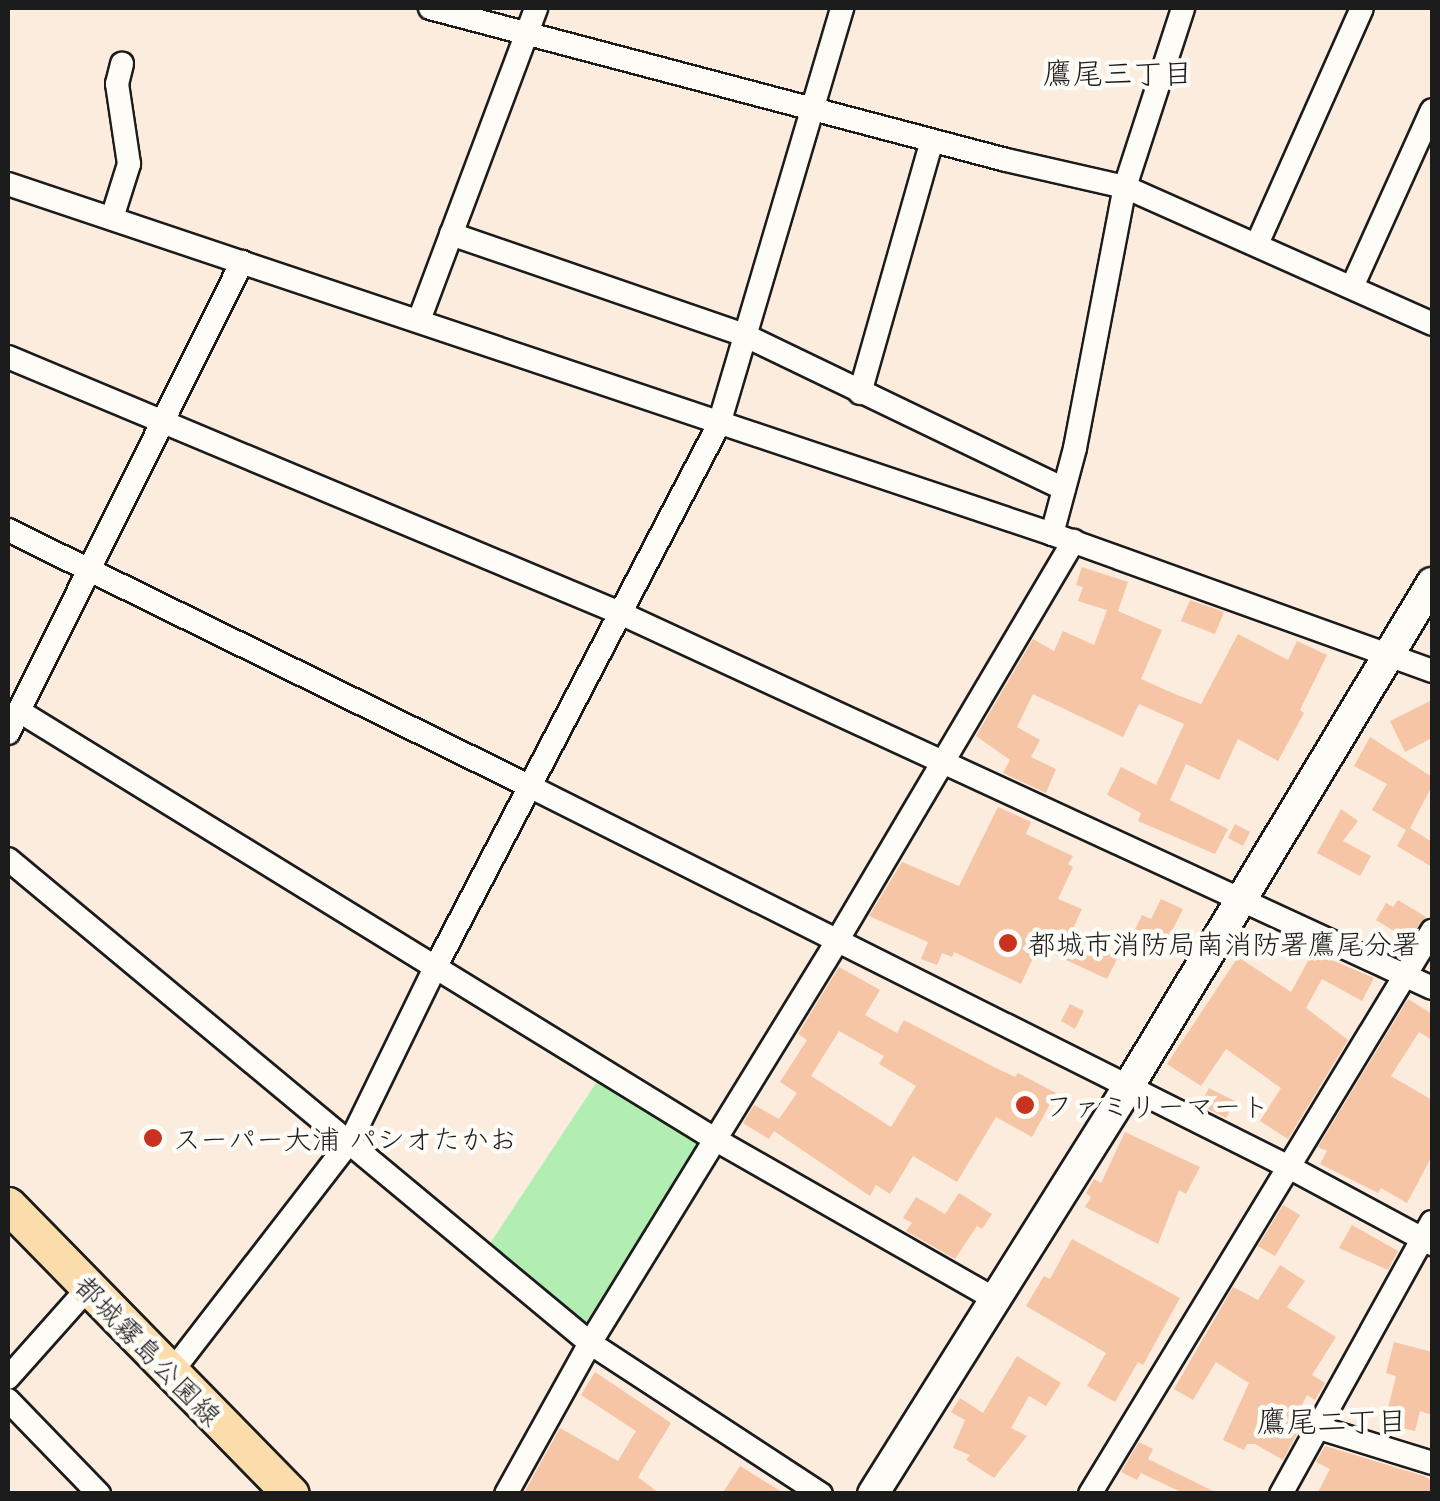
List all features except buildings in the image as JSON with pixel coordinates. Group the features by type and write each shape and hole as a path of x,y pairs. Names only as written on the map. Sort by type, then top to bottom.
{"main road":[{"name":"都城霧島公園線","path":"8,1205 275,1488"}],"street":[{"path":"430,8 811,110 1124,186 1432,324"},
{"path":"418,320 536,8"},
{"path":"170,1374 351,1140 435,968 718,424 842,8"},
{"path":"506,1493 590,1343 944,760 1063,538 1064,489 1124,186 1183,8"},
{"path":"1257,244 1362,8"},
{"path":"112,218 129,164 117,84 122,64"},
{"path":"1352,287 1432,110"},
{"path":"860,393 932,141"},
{"path":"8,184 1063,538 1432,671"},
{"path":"451,234 744,335 1064,489"},
{"path":"8,733 242,262"},
{"path":"8,357 620,613 1432,988"},
{"path":"8,530 529,786 1127,1089 1429,1235 1280,1494"},
{"path":"873,1494 1127,1089 1432,583"},
{"path":"19,712 716,1140 995,1300"},
{"path":"8,859 351,1140 590,1343 821,1494"},
{"path":"1090,1494 1432,931"},
{"path":"12,1365 88,1287"},
{"path":"8,1400 99,1494"},
{"path":"1316,1427 1432,1462"}],"green space":[{"path":"600,1077 701,1146 588,1330 489,1245"}],"place":[{"name":"都城市消防局南消防署鷹尾分署","path":"1008,943"},
{"name":"ファミリーマート","path":"1025,1105"},
{"name":"スーパー大浦 パシオたかお","path":"153,1138"}],"district":[{"name":"鷹尾三丁目","path":"1118,72"},
{"name":"鷹尾二丁目","path":"1332,1420"}]}
